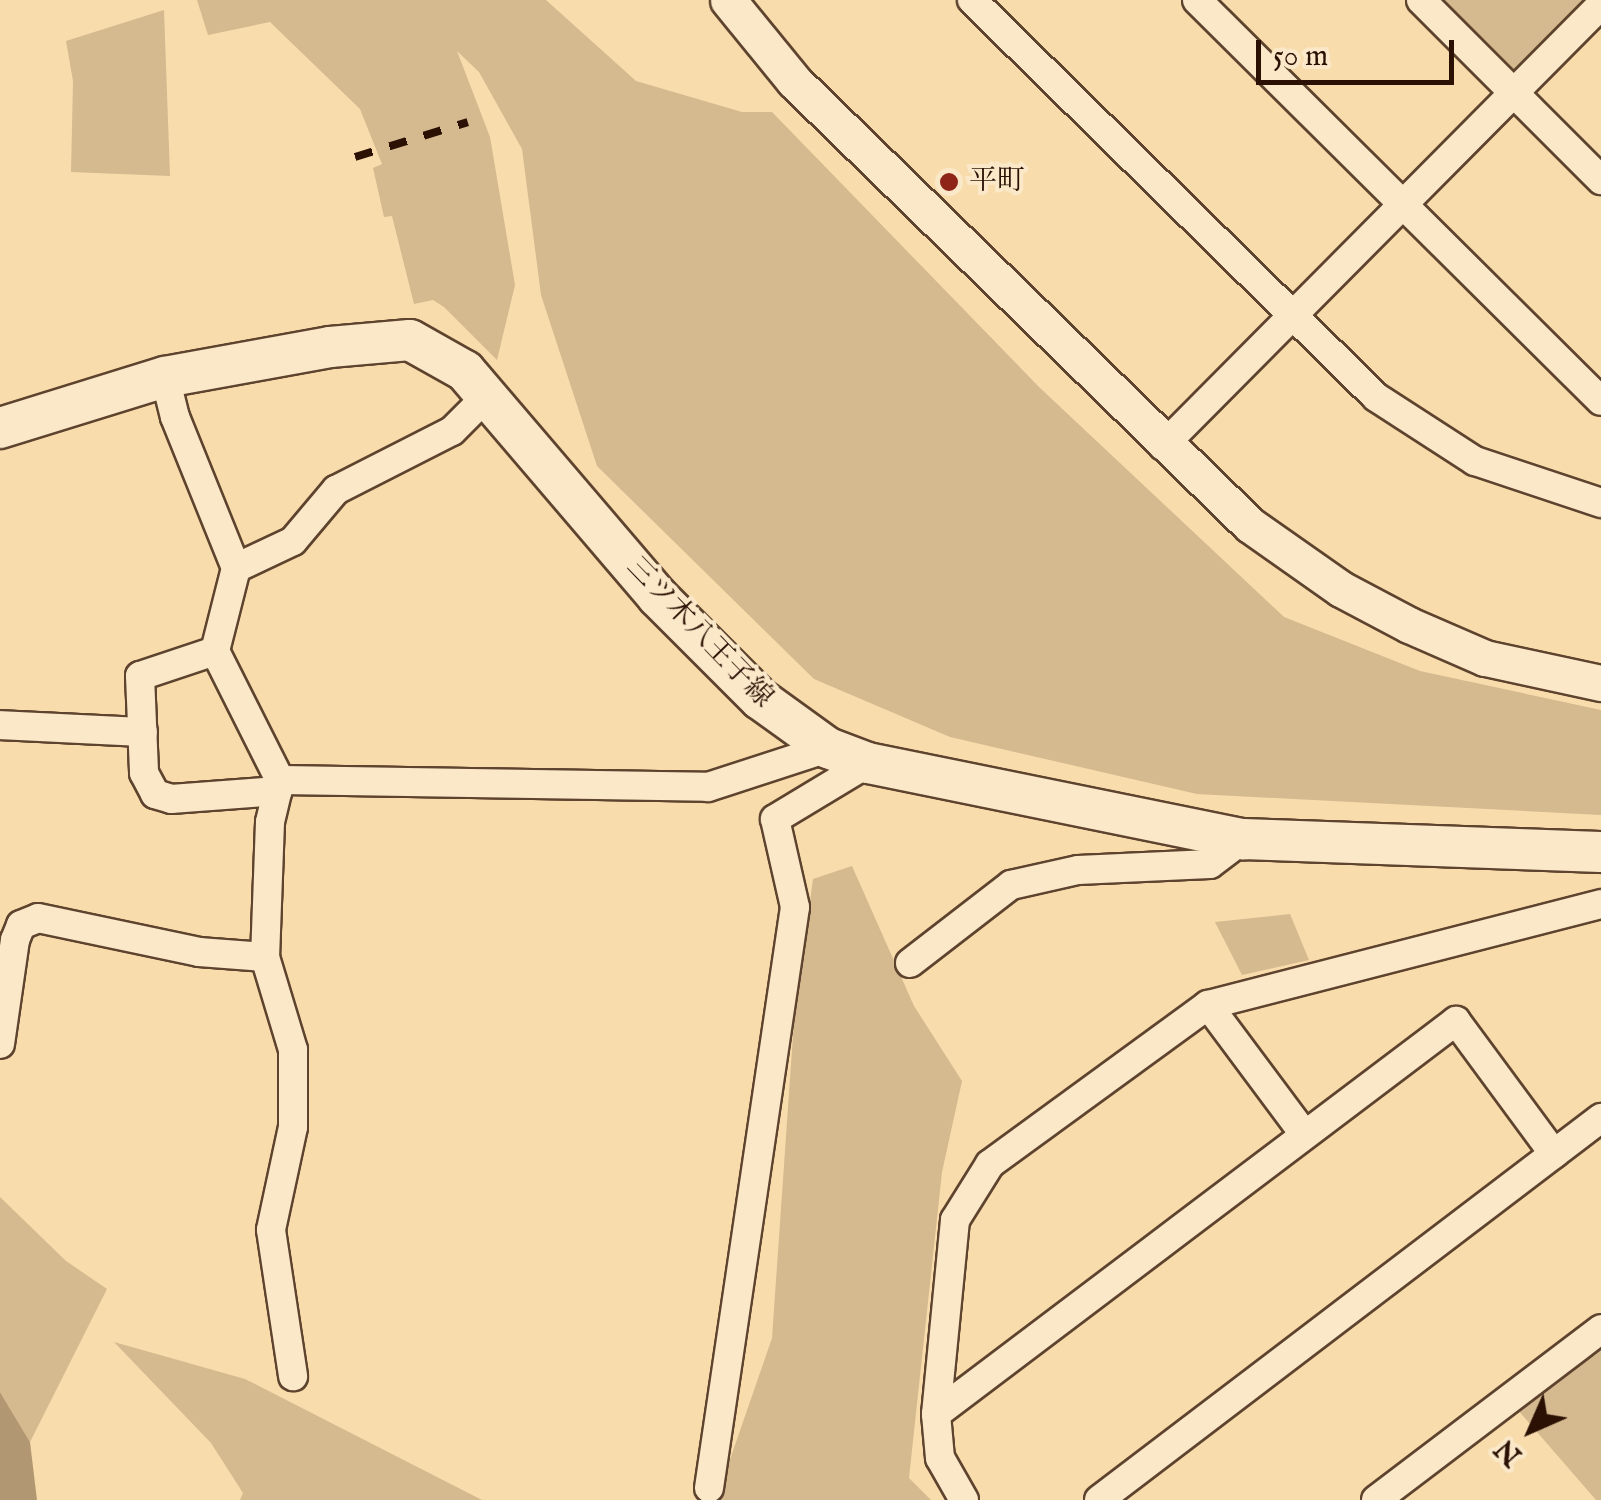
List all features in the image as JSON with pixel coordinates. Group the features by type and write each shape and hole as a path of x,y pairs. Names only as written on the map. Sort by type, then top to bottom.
{"main road":[{"name":"三ツ木八王子線","path":"8,420 165,377 393,338 430,346 488,395 657,596 760,699 828,748 868,763 1243,839 1601,852"}],"street":[{"path":"728,0 794,80 1162,446 1250,525 1341,589 1484,658 1601,684"},
{"path":"972,0 1290,319 1376,396 1476,461 1601,503"},
{"path":"1197,0 1601,400"},
{"path":"1421,0 1601,180"},
{"path":"1162,446 1601,6"},
{"path":"165,377 236,568 216,652 223,678 279,786 270,822 264,957 293,1050 293,1127 271,1230 293,1376"},
{"path":"236,568 293,540 336,490 452,431 488,395"},
{"path":"216,652 140,676 144,773 154,794 171,799 279,786 708,787 828,748"},
{"path":"0,725 143,732"},
{"path":"709,1488 794,908 775,819 868,763"},
{"path":"910,963 1011,885 1078,870 1210,864 1243,839"},
{"path":"964,1500 940,1458 936,1414 952,1236 968,1190 1004,1152 1208,1006 1601,904"},
{"path":"0,1044 15,940 21,925 38,918 200,952 264,957"},
{"path":"1208,1006 1304,1134"},
{"path":"936,1414 1456,1021 1554,1154"},
{"path":"1100,1500 1601,1118"},
{"path":"1376,1500 1601,1329"}],"shaded area":[{"path":"197,0 546,0 636,81 742,112 772,112 1039,387 1284,617 1420,671 1601,710 1601,815 1197,794 950,737 814,679 597,466 541,295 522,149 479,72 457,51 490,137 515,285 497,360 444,307 433,300 414,304 392,216 384,217 373,168 382,164 360,109 270,22 208,35"},
{"path":"1437,0 1595,0 1517,81"},
{"path":"164,10 170,176 71,172 73,81 66,41"},
{"path":"852,866 914,1006 962,1081 942,1172 909,1478 931,1500 716,1500 772,1338 794,1021 813,879"},
{"path":"1290,914 1309,960 1242,975 1215,922"},
{"path":"0,1197 66,1261 107,1289 30,1442 0,1392"},
{"path":"114,1342 245,1379 482,1500 240,1500 243,1493 211,1443"},
{"path":"1601,1345 1601,1500 1596,1500 1517,1409"},
{"path":"0,1392 30,1442 37,1500 0,1500"}],"railway":[{"path":"355,157 468,122"}],"place":[{"name":"平町","path":"949,182"}]}
